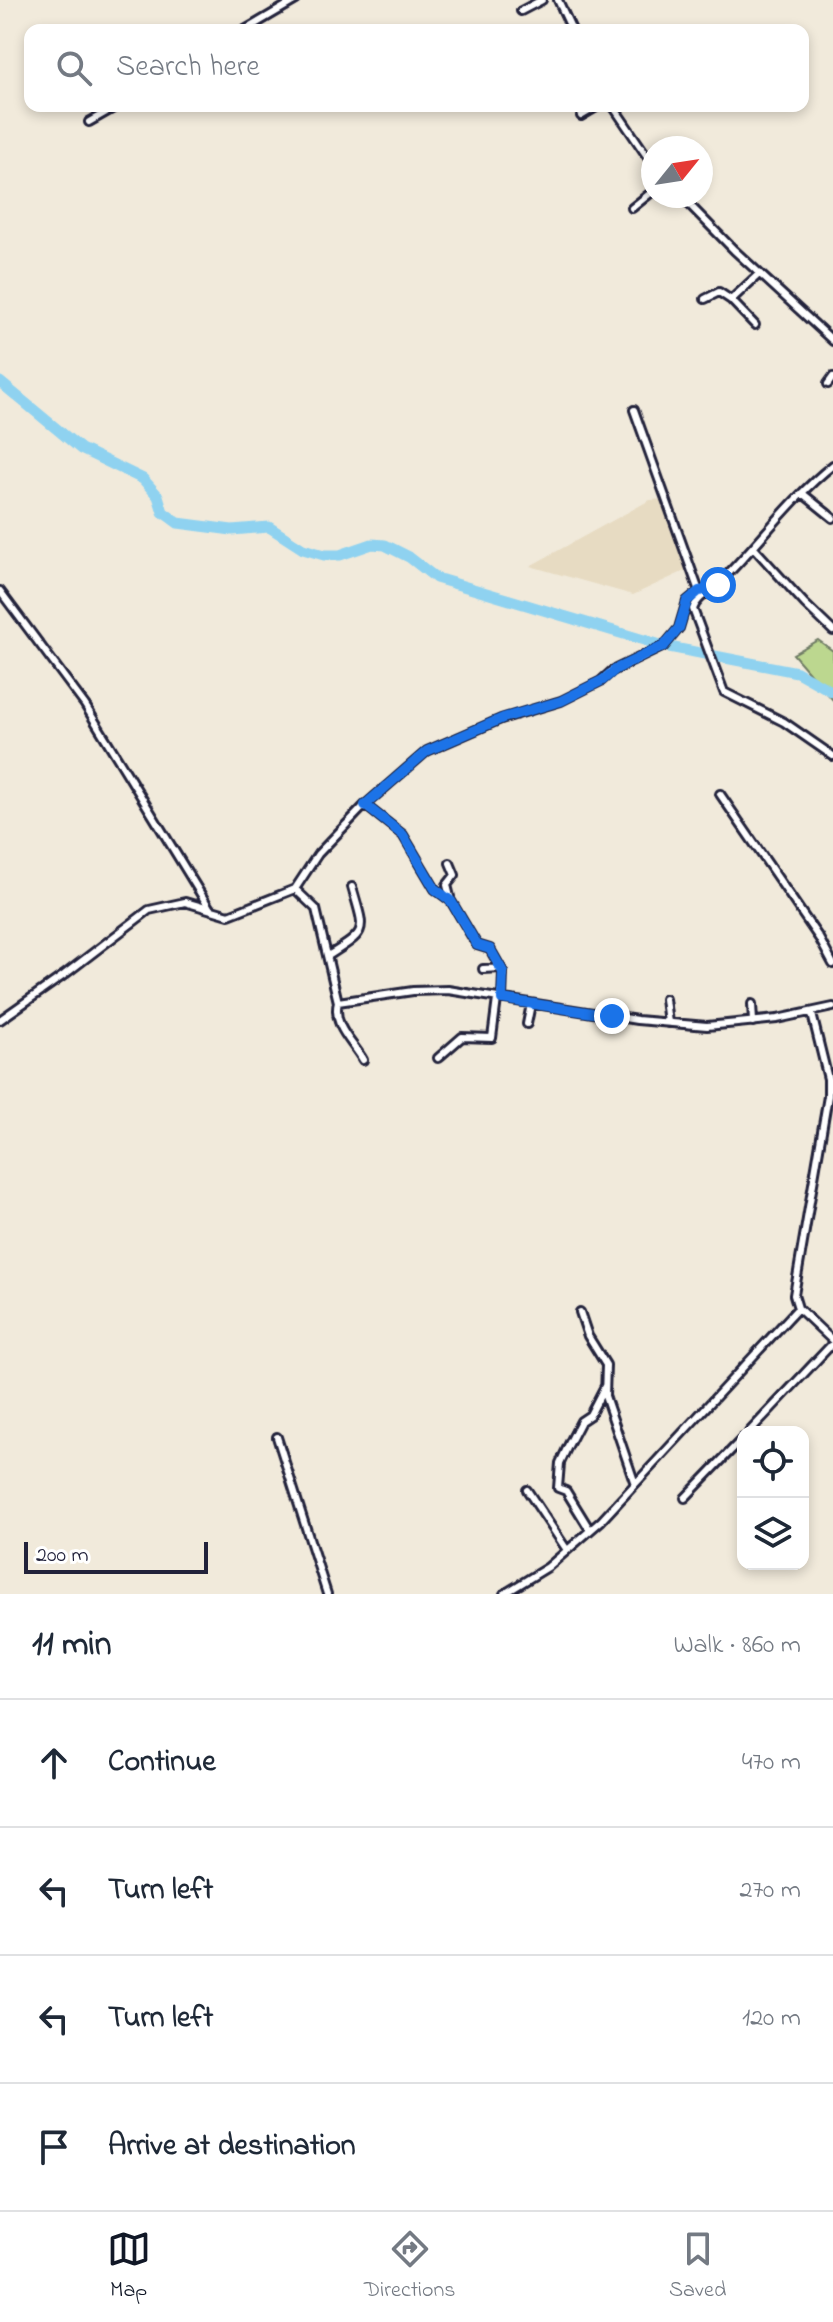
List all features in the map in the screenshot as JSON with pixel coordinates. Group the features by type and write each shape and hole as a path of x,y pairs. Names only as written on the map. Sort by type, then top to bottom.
{"street":[{"path":"256,24 296,0"},
{"path":"521,11 542,0"},
{"path":"558,0 569,24"},
{"path":"89,122 106,112"},
{"path":"581,116 588,112"},
{"path":"617,112 641,147"},
{"path":"632,208 641,201"},
{"path":"693,208 833,341"},
{"path":"731,300 759,274"},
{"path":"705,299 719,292 755,325"},
{"path":"828,384 833,377"},
{"path":"634,410 699,591"},
{"path":"833,465 802,493 713,589 695,603 695,614 726,694 784,722 833,756"},
{"path":"802,493 833,518"},
{"path":"753,547 833,631"},
{"path":"0,1020 149,910 185,902 229,915 295,889 318,854 365,805 427,751 503,718 561,701 664,646 679,628 687,601 699,591 713,589"},
{"path":"0,591 85,705 210,909"},
{"path":"720,794 819,938 833,964"},
{"path":"365,805 403,835 436,890 451,901"},
{"path":"438,1058 462,1037 492,1038 500,999 501,968 489,948 477,945 451,901 447,885 455,875 450,863"},
{"path":"328,956 361,932 362,922 352,887"},
{"path":"295,889 316,909 338,1002 336,1012 345,1038 355,1045 363,1060"},
{"path":"483,969 501,968"},
{"path":"338,1002 413,991 448,990 612,1016 707,1026 812,1014 833,1007"},
{"path":"665,999 668,1023"},
{"path":"527,1024 531,1004"},
{"path":"752,1004 753,1022"},
{"path":"755,1426 833,1342 798,1308 793,1289 827,1104 829,1066 812,1014"},
{"path":"609,1026 612,1016"},
{"path":"504,1594 548,1567 590,1530 798,1308"},
{"path":"580,1312 588,1336 606,1365 605,1396 635,1484"},
{"path":"590,1530 566,1491 558,1488 558,1472 581,1421 590,1415 607,1383"},
{"path":"277,1437 327,1594"},
{"path":"685,1498 737,1444"},
{"path":"527,1490 567,1550"}],"shaded area":[{"path":"666,499 689,569 633,595 530,566 650,500"}],"green space":[{"path":"818,640 833,651 833,700 793,654"}],"waterway":[{"path":"0,382 81,449 143,479 158,496 163,512 178,523 232,530 269,527 303,549 324,555 340,555 372,544 385,545 409,557 436,578 664,646 797,672 833,692"}],"route":[{"path":"612,1016 502,999 503,972 490,949 477,945 451,901 437,892 403,835 365,805 427,751 503,718 561,701 603,680 612,671 664,646 679,628 687,601 699,591 718,585"}]}
